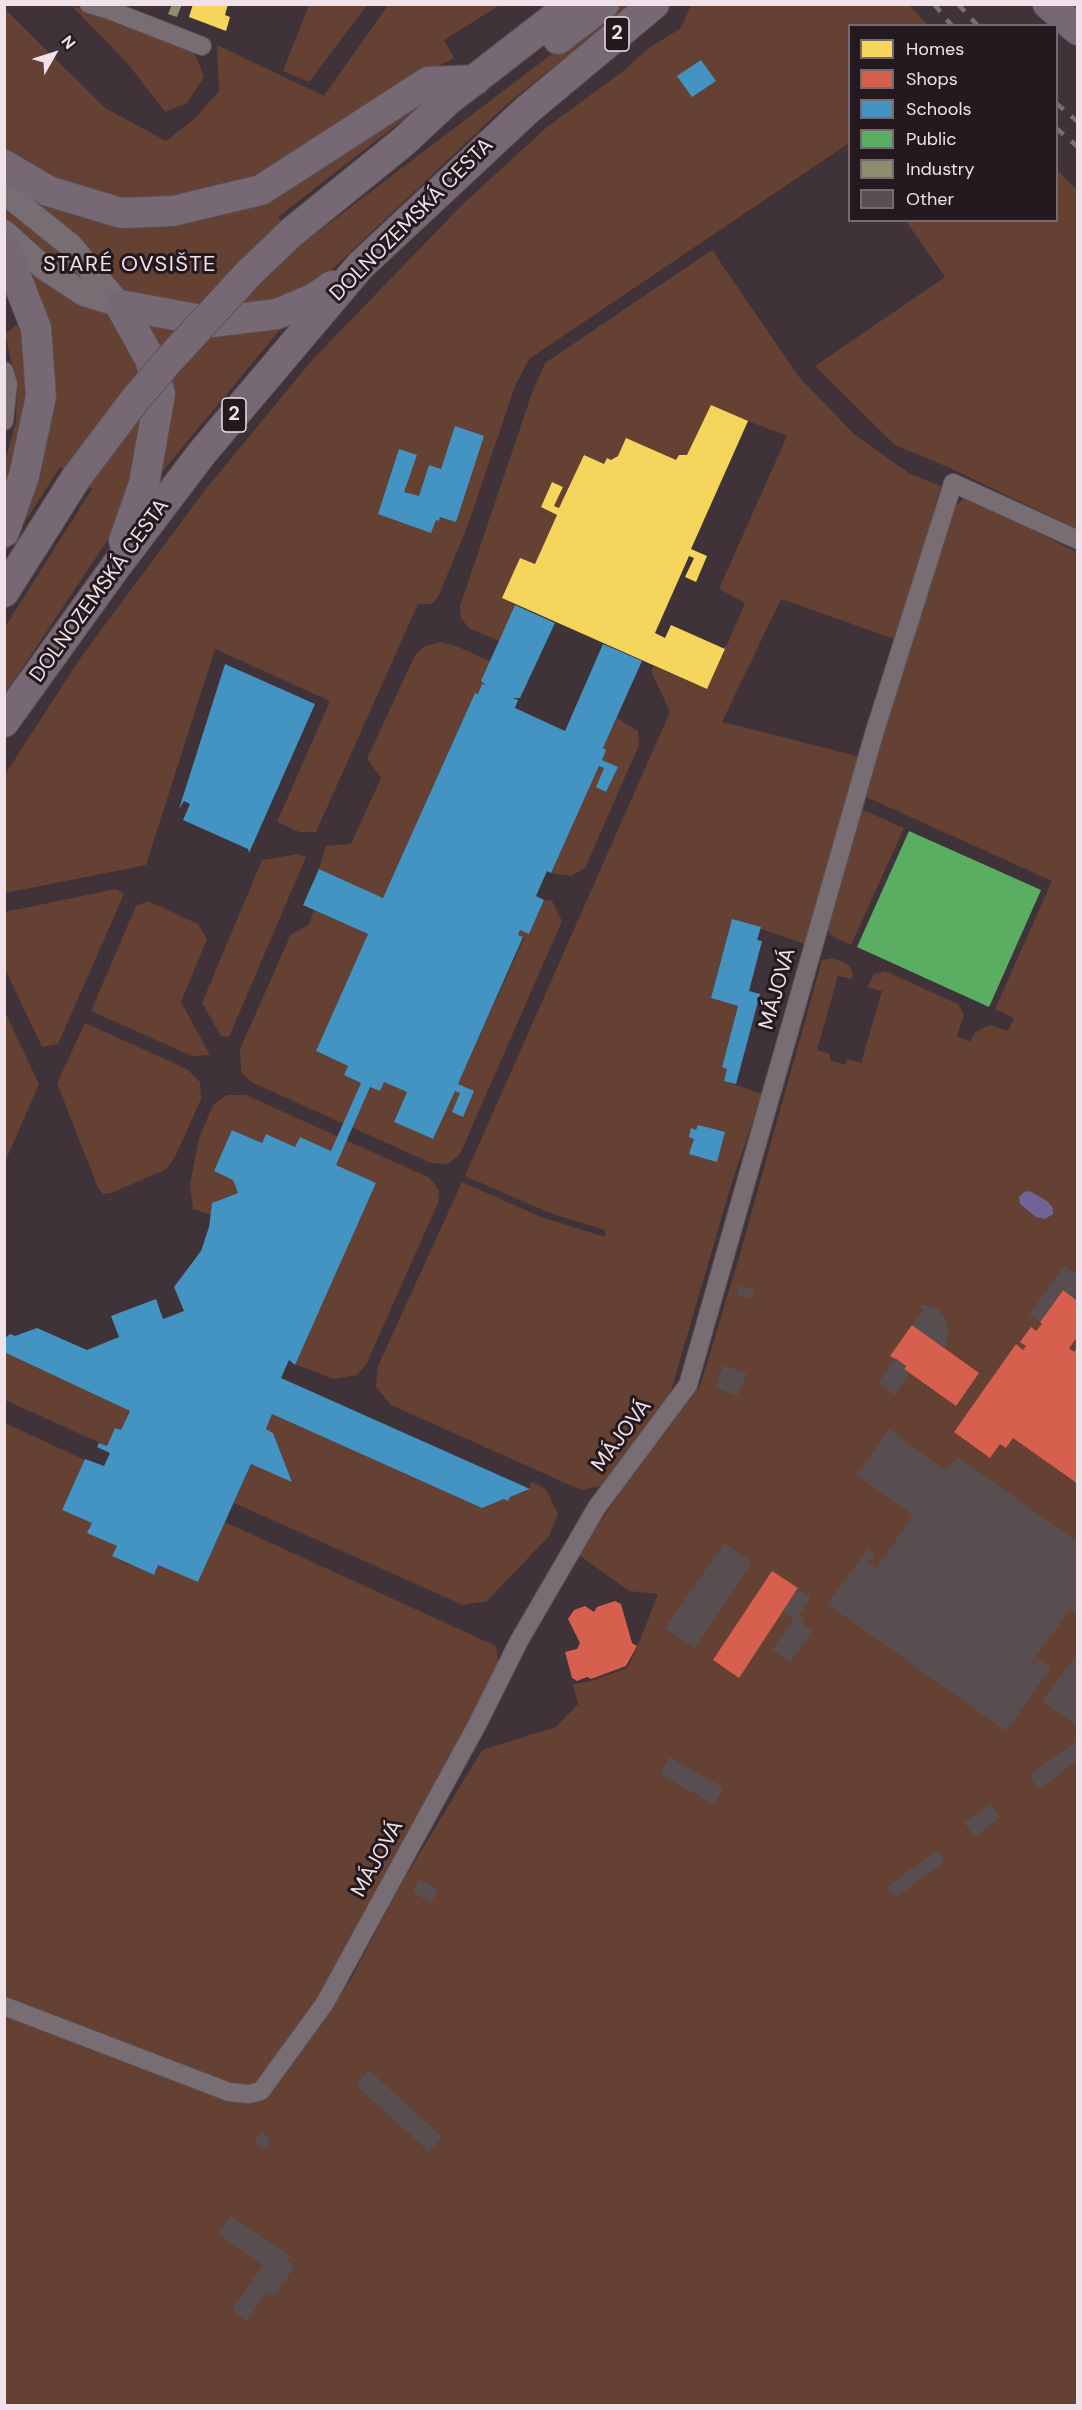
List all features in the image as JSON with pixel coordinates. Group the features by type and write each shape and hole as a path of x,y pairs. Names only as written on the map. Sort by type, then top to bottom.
{"main road":[{"path":"4,592 76,478 134,401 249,273 292,232 403,142 447,101 572,4"},
{"path":"403,142 458,113 604,4"},
{"name":"DOLNOZEMSKÁ CESTA","path":"4,722 114,569 202,453 360,266 505,129 579,64 654,4"},
{"path":"1048,4 1077,30"},
{"path":"4,165 48,192 121,213 173,211 261,190 428,82 475,80"},
{"path":"4,246 36,328 41,396 24,476 4,532"},
{"path":"120,305 212,322 277,314 315,298 360,266"},
{"path":"114,569 144,484 160,394 150,359 120,305"}],"street":[{"path":"89,4 112,10 202,46"},
{"path":"4,192 70,245 120,305"},
{"path":"4,232 44,267 84,294 120,305"},
{"path":"4,421 6,378"},
{"name":"MÁJOVÁ","path":"4,2006 229,2092 249,2094 261,2091 325,2003 478,1723 519,1641 597,1507 688,1385 874,734 953,483 1077,540"}],"shaded area":[{"path":"692,4 909,5 927,24 848,24 848,144 529,359 515,386 468,525 438,597 432,604 418,604 316,832 299,832 277,822 330,701 215,649 146,865 5,893 4,776 81,657 205,490 313,359 463,204 547,127 622,72 650,47 680,29"},
{"path":"309,5 367,5 309,82 283,71"},
{"path":"388,5 500,5 444,40 454,58 411,81 259,181 140,203 89,198 5,157 4,8 105,108 166,141 194,119 219,91 217,45 324,96"},
{"path":"616,5 631,5 507,104 326,275 295,292 237,313 130,296 94,256 24,198 99,219 206,214 449,84 278,217 302,244"},
{"path":"72,6 129,24 195,54 204,77 187,103 165,112 128,64"},
{"path":"1058,171 1077,190 1077,529 950,468 895,445 815,366 945,277 907,222 1058,222"},
{"path":"4,205 64,253 99,288 53,265 11,228 5,219"},
{"path":"712,250 799,377 855,435 910,474 941,486 897,640 781,599 722,722 861,757 805,944 732,919 711,998 738,1006 722,1067 727,1069 725,1081 762,1094 732,1182 668,1401 601,1486 581,1490 391,1405 376,1387 378,1366 462,1182 541,1217 605,1237 605,1230 547,1212 465,1176 670,712 652,673 653,666 707,689 725,650 722,648 727,645 745,603 719,589 787,436 748,421 687,455 679,455 676,460 617,456 611,460 607,458 604,464 584,455 559,508 554,506 563,487 553,482 541,507 557,515 535,564 520,558 505,599 515,605 499,641 469,628 461,618 460,606 532,393 545,363"},
{"path":"18,258 111,311 140,359 152,409 125,514 5,694 5,627 92,489 60,467 5,553 40,448"},
{"path":"5,260 27,319 34,393 28,440 5,512 5,462 16,421 17,386 5,334 23,320 5,295"},
{"path":"289,319 156,479 144,322"},
{"path":"966,496 1078,553 1077,2405 5,2406 5,1423 85,1460 62,1510 92,1523 88,1533 117,1546 113,1556 121,1561 154,1575 158,1565 198,1582 225,1522 496,1646 499,1672 370,1917 265,2103 352,1977 400,1886 482,1750 556,1727 578,1704 573,1684 591,1681 627,1668 658,1594 629,1591 579,1555 630,1476 700,1386 738,1261 822,960 832,958 839,960 849,965 853,973 852,979 838,976 817,1050 830,1054 830,1060 845,1065 847,1059 861,1063 882,991 867,987 874,974 885,971 958,1004 964,1015 957,1036 970,1042 975,1032 990,1025 1008,1031 1014,1018 995,1009 1052,881 864,796 942,540 956,506"},
{"path":"440,642 456,646 490,661 486,685 482,684 478,694 475,693 383,898 319,869 326,846 351,844 381,778 367,759 414,657 423,647"},
{"path":"617,718 638,731 639,745 585,868 571,876 551,873 599,766 604,768 596,787 606,792 618,767 602,760 603,748"},
{"path":"861,809 904,828 851,945 832,936 827,929"},
{"path":"299,854 306,857 229,1037 221,1036 202,1003 262,860"},
{"path":"116,889 124,894 58,1044 42,1047 5,969 5,912"},
{"path":"544,900 552,901 562,921 460,1154 448,1164 431,1163 251,1082 241,1072 240,1049 291,934 309,925 314,910 368,934 316,1051 348,1066 344,1075 370,1087 384,1082 407,1092 394,1122 433,1139 524,938 518,935 520,930 529,934"},
{"path":"148,901 198,924 207,939 181,1002 210,1055 192,1056 91,1011 136,906"},
{"path":"5,1012 39,1084 5,1162"},
{"path":"85,1023 187,1069 200,1082 201,1099 176,1155 167,1169 111,1193 103,1194 98,1188 57,1083"},
{"path":"227,1095 246,1095 430,1178 439,1191 438,1203 366,1365 357,1375 333,1379 295,1364 376,1183 327,1161 331,1151 300,1137 295,1147 266,1134 262,1143 233,1130 214,1171 233,1180 238,1193 212,1203 211,1215 193,1209 190,1184 199,1138 213,1105"},
{"path":"1030,1191 1047,1201 1053,1208 1053,1214 1045,1219 1036,1217 1020,1204 1019,1197 1024,1192"},
{"path":"5,1352 130,1411 121,1430 115,1428 107,1446 5,1400"},
{"path":"272,1414 482,1508 504,1499 508,1501 510,1497 529,1490 531,1482 546,1489 558,1514 549,1536 487,1601 463,1605 234,1503 251,1464 292,1481 273,1433 266,1429"}],"building: Homes":[{"path":"193,4 228,4 225,15 230,17 226,31 189,17"},
{"path":"711,405 748,421 691,549 707,556 696,582 685,577 694,558 689,556 655,633 665,638 671,625 725,649 707,689 502,598 520,558 535,564 557,515 541,507 552,482 563,487 554,506 559,508 584,455 604,464 607,458 611,460 618,456 626,438 676,460 679,455 687,455"}],"building: Shops":[{"path":"1063,1290 1078,1301 1078,1336 1069,1348 1074,1352 1078,1347 1078,1484 1013,1438 1006,1448 1000,1444 990,1458 954,1432 1016,1344 1023,1350 1026,1346 1020,1342 1031,1327 1036,1331 1042,1324 1040,1322"},
{"path":"912,1325 979,1373 956,1406 904,1369 906,1366 890,1356"},
{"path":"772,1571 798,1588 739,1678 713,1660"},
{"path":"615,1601 621,1604 632,1643 637,1646 626,1666 591,1679 587,1677 577,1681 572,1678 565,1652 577,1649 580,1643 568,1619 574,1610 585,1606 594,1612 597,1607"}],"building: Schools":[{"path":"701,60 716,81 692,97 677,76"},
{"path":"455,426 484,436 456,522 440,517 439,521 436,520 431,533 378,514 399,449 417,455 404,492 419,496 429,465 441,469"},
{"path":"515,605 555,623 520,698 513,698 518,700 515,708 565,731 603,644 642,661 603,748 606,750 602,760 618,767 606,792 596,787 604,768 599,766 551,873 547,871 536,896 544,900 529,934 520,930 518,935 523,937 458,1084 474,1091 463,1117 452,1112 460,1093 455,1091 433,1139 394,1122 407,1092 384,1082 380,1091 370,1087 336,1165 376,1183 295,1365 289,1360 281,1378 530,1489 510,1497 508,1501 504,1499 482,1508 272,1414 266,1429 273,1433 292,1482 251,1464 198,1582 158,1565 154,1575 112,1556 117,1546 87,1533 92,1523 62,1510 85,1459 104,1466 110,1453 97,1447 99,1443 107,1446 115,1428 121,1430 130,1411 4,1352 4,1339 10,1334 15,1336 37,1328 87,1350 119,1337 111,1316 156,1299 163,1319 184,1311 174,1287 201,1251 209,1227 212,1203 238,1193 233,1180 214,1171 232,1130 262,1143 266,1134 295,1147 300,1137 331,1151 361,1083 344,1075 348,1066 316,1051 368,934 303,905 319,869 383,898 475,693 478,694 482,684 486,685 481,681"},
{"path":"225,664 315,704 249,853 248,849 183,820 190,804 184,801 179,809"},
{"path":"732,919 761,927 757,940 762,941 749,991 760,994 736,1084 724,1081 727,1069 722,1067 738,1006 711,998"},
{"path":"698,1125 725,1132 717,1162 689,1154 694,1139 689,1137 691,1128 696,1130"}],"building: Public":[{"path":"909,831 1041,890 989,1007 857,947"}],"building: Industry":[{"path":"172,4 182,4 177,17 168,14"}],"building: Other":[{"path":"1064,1266 1078,1275 1078,1301 1063,1290 1040,1322 1029,1315"},
{"path":"739,1285 755,1291 753,1299 736,1294"},
{"path":"925,1305 939,1310 945,1318 949,1329 945,1348 912,1325 924,1310 919,1306"},
{"path":"895,1358 906,1366 904,1369 909,1373 895,1395 878,1383"},
{"path":"724,1365 747,1374 737,1396 715,1387"},
{"path":"889,1429 945,1470 958,1457 1078,1542 1078,1615 1070,1609 1031,1664 1034,1665 1038,1659 1051,1668 1006,1731 827,1604 868,1548 875,1554 868,1563 876,1569 913,1515 856,1475"},
{"path":"724,1543 752,1562 695,1648 665,1628"},
{"path":"798,1588 811,1597 799,1615 805,1619 802,1624 812,1631 790,1663 772,1650 794,1618 783,1612"},
{"path":"1078,1652 1078,1727 1042,1701"},
{"path":"1078,1740 1078,1759 1039,1791 1029,1775"},
{"path":"670,1757 724,1788 714,1805 660,1774"},
{"path":"990,1803 1000,1817 975,1837 964,1823"},
{"path":"937,1850 945,1862 895,1898 887,1887"},
{"path":"419,1879 438,1890 431,1903 412,1892"},
{"path":"369,2070 442,2137 429,2152 356,2085"},
{"path":"262,2132 271,2140 263,2150 254,2142"},
{"path":"231,2216 290,2256 287,2260 295,2266 274,2297 266,2292 247,2322 232,2310 263,2265 218,2235"}],"railway":[{"path":"934,4 950,24"},
{"path":"958,4 976,24"},
{"path":"1058,105 1078,122"},
{"path":"1058,130 1078,147"}],"district":[{"name":"STARÉ OVSIŠTE","path":"130,265"}]}
